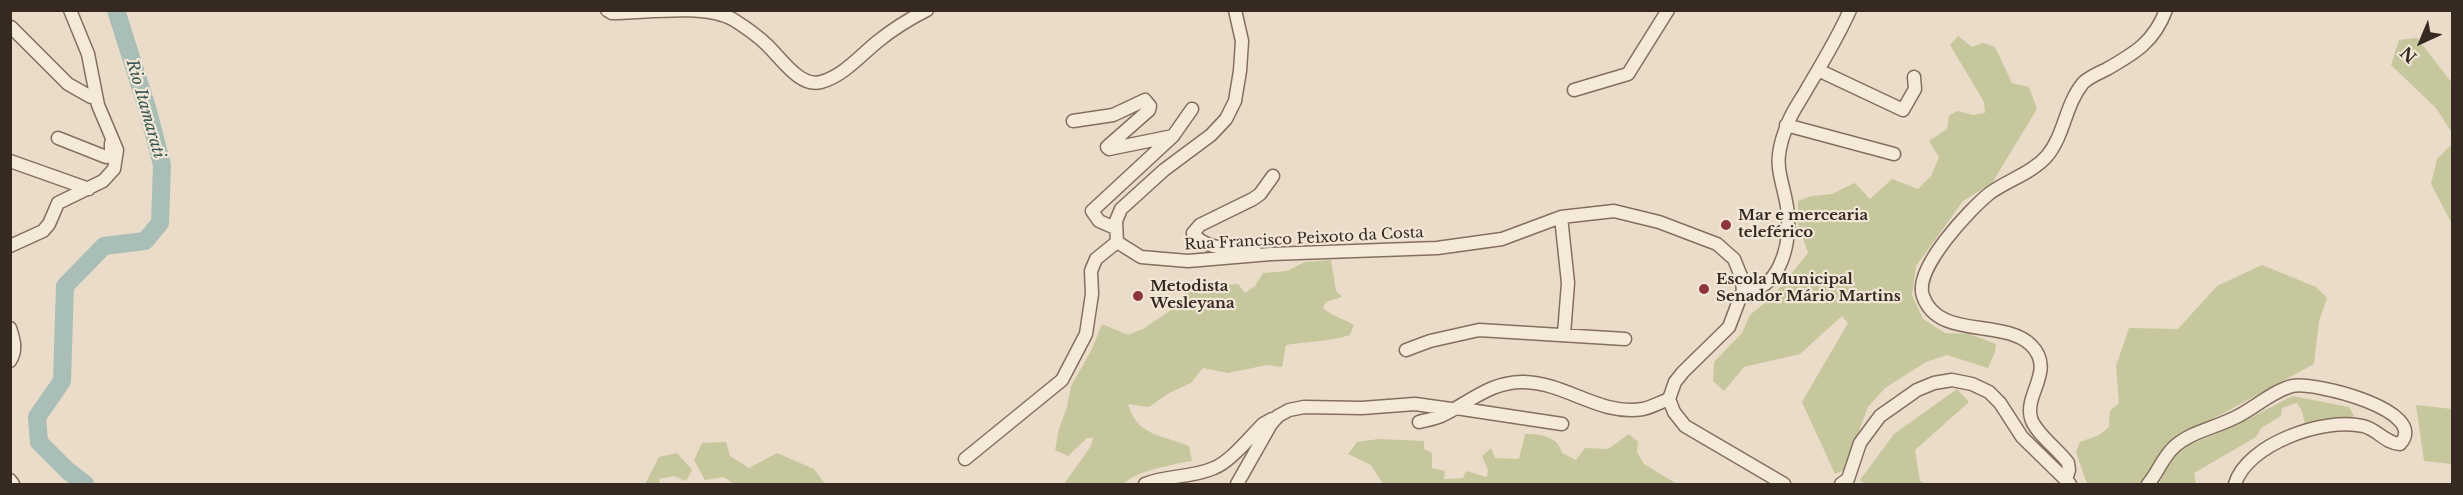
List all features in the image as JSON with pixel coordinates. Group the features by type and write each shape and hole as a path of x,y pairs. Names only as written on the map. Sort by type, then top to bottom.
{"street":[{"path":"10,246 43,231 49,224 58,204 103,181 114,169 117,150 98,105 88,54 70,10"},
{"path":"607,10 612,13 680,11 712,13 733,19 766,43 786,65 807,82 819,82 836,76 907,20 927,10"},
{"path":"965,459 1062,380 1086,334 1092,294 1091,271 1096,258 1117,242 1115,228 1121,209 1164,170 1211,135 1226,119 1235,101 1240,70 1242,41 1235,10"},
{"path":"1575,90 1628,74 1668,10"},
{"path":"1784,484 1685,426 1674,412 1669,399 1683,372 1729,327 1743,290 1755,291 1770,281 1779,264 1787,239 1788,218 1778,153 1786,124 1851,10"},
{"path":"2069,482 2068,463 2033,424 2030,415 2042,369 2037,353 2029,343 2009,334 1953,323 1933,312 1922,295 1922,277 1955,228 1989,194 2032,169 2046,157 2054,146 2071,100 2085,81 2137,52 2159,28 2166,10"},
{"path":"11,27 68,84 91,97"},
{"path":"58,138 109,156 112,146 91,97 87,78 88,54"},
{"path":"1818,70 1903,110 1915,89 1914,77"},
{"path":"1073,121 1113,115 1146,100 1150,106 1149,110 1107,147 1109,149 1173,136"},
{"path":"1115,228 1096,218 1093,214 1094,208 1173,136 1192,109"},
{"path":"1786,124 1894,154"},
{"path":"10,161 89,189"},
{"path":"1271,254 1216,246 1201,241 1193,232 1200,225 1253,199 1260,194 1273,176"},
{"name":"Rua Francisco Peixoto da Costa","path":"1117,242 1141,256 1188,261 1271,254 1437,249 1502,239 1561,217 1614,211 1659,222 1717,244 1734,260 1741,276 1743,290"},
{"path":"1561,217 1568,283 1564,333"},
{"path":"10,328 14,339 15,354 10,361"},
{"path":"1407,350 1430,341 1479,330 1564,333 1625,339"},
{"path":"1847,483 1860,443 1880,416 1917,390 1934,383 1952,380 1972,384 1989,392 2000,403 2022,437 2069,482"},
{"path":"1419,422 1441,416 1501,384 1524,382 1541,384 1615,409 1645,408 1669,399"},
{"path":"2148,484 2163,459 2185,438 2239,415 2274,393 2293,386 2356,396 2391,413 2406,430 2406,437 2400,444 2391,443 2365,426 2332,424 2308,430 2265,449 2251,458 2237,476 2235,484"},
{"path":"1145,484 1217,467 1263,424 1289,410 1304,407 1362,408 1415,404 1562,424"},
{"path":"1237,484 1278,416"},
{"path":"10,480 13,484"}],"green space":[{"path":"1958,36 1972,47 1983,43 1995,47 2012,83 2029,87 2037,109 1992,183 1963,201 1916,266 1912,295 1923,319 1945,333 1969,334 1996,344 1995,352 1988,368 1947,355 1926,362 1885,388 1868,407 1844,470 1835,474 1802,402 1848,323 1842,316 1800,354 1744,367 1724,391 1713,381 1714,362 1742,333 1750,315 1772,297 1808,253 1798,224 1798,201 1812,196 1832,194 1855,183 1870,199 1892,179 1918,189 1931,176 1939,157 1929,141 1947,129 1949,116 1957,111 1973,115 1985,113 1984,102 1950,45"},
{"path":"2417,38 2452,83 2452,133 2436,108 2391,65 2399,40"},
{"path":"2452,144 2452,224 2431,184 2437,159"},
{"path":"1331,260 1336,291 1342,297 1326,302 1323,308 1354,325 1350,335 1286,345 1282,367 1267,365 1228,373 1203,368 1191,383 1169,393 1149,407 1128,404 1132,415 1144,428 1189,446 1192,461 1136,475 1124,484 1064,484 1091,446 1093,438 1087,438 1068,456 1055,450 1071,386 1091,351 1102,324 1128,335 1143,329 1171,310 1189,289 1238,284 1245,293 1255,286 1263,273 1287,271 1305,262"},
{"path":"2262,265 2316,287 2327,298 2319,321 2314,364 2220,415 2181,433 2159,453 2144,484 2087,484 2076,452 2080,442 2099,435 2109,427 2110,411 2119,403 2116,366 2129,328 2178,329 2217,286"},
{"path":"1957,389 1969,402 1915,450 1920,481 1926,484 1865,484 1860,480 1894,434"},
{"path":"2292,396 2349,407 2354,416 2346,420 2305,425 2302,411 2297,403 2282,408 2281,416 2261,428 2256,437 2194,473 2196,484 2159,484 2171,457 2191,444 2237,425"},
{"path":"2416,405 2452,409 2452,464 2424,461"},
{"path":"1525,434 1548,437 1557,443 1562,453 1576,460 1585,448 1608,449 1629,434 1638,442 1637,452 1644,464 1677,484 1383,484 1371,465 1348,454 1357,442 1379,439 1424,441 1424,449 1432,453 1432,468 1445,471 1444,479 1463,478 1466,471 1487,477 1488,470 1482,456 1491,448 1495,458 1519,459"},
{"path":"726,442 730,456 749,468 777,453 814,469 825,484 734,484 724,477 705,480 694,460 702,443"},
{"path":"677,453 692,470 686,481 674,476 659,479 660,484 645,484 659,457"}],"waterway":[{"name":"Rio Itamarati","path":"85,484 68,471 39,442 37,417 62,381 65,286 104,246 145,241 160,223 162,165 148,111 116,10"}],"place":[{"name":"Mar e mercearia teleférico","path":"1726,225"},
{"name":"Escola Municipal Senador Mário Martins","path":"1704,289"},
{"name":"Metodista Wesleyana","path":"1138,296"}]}
